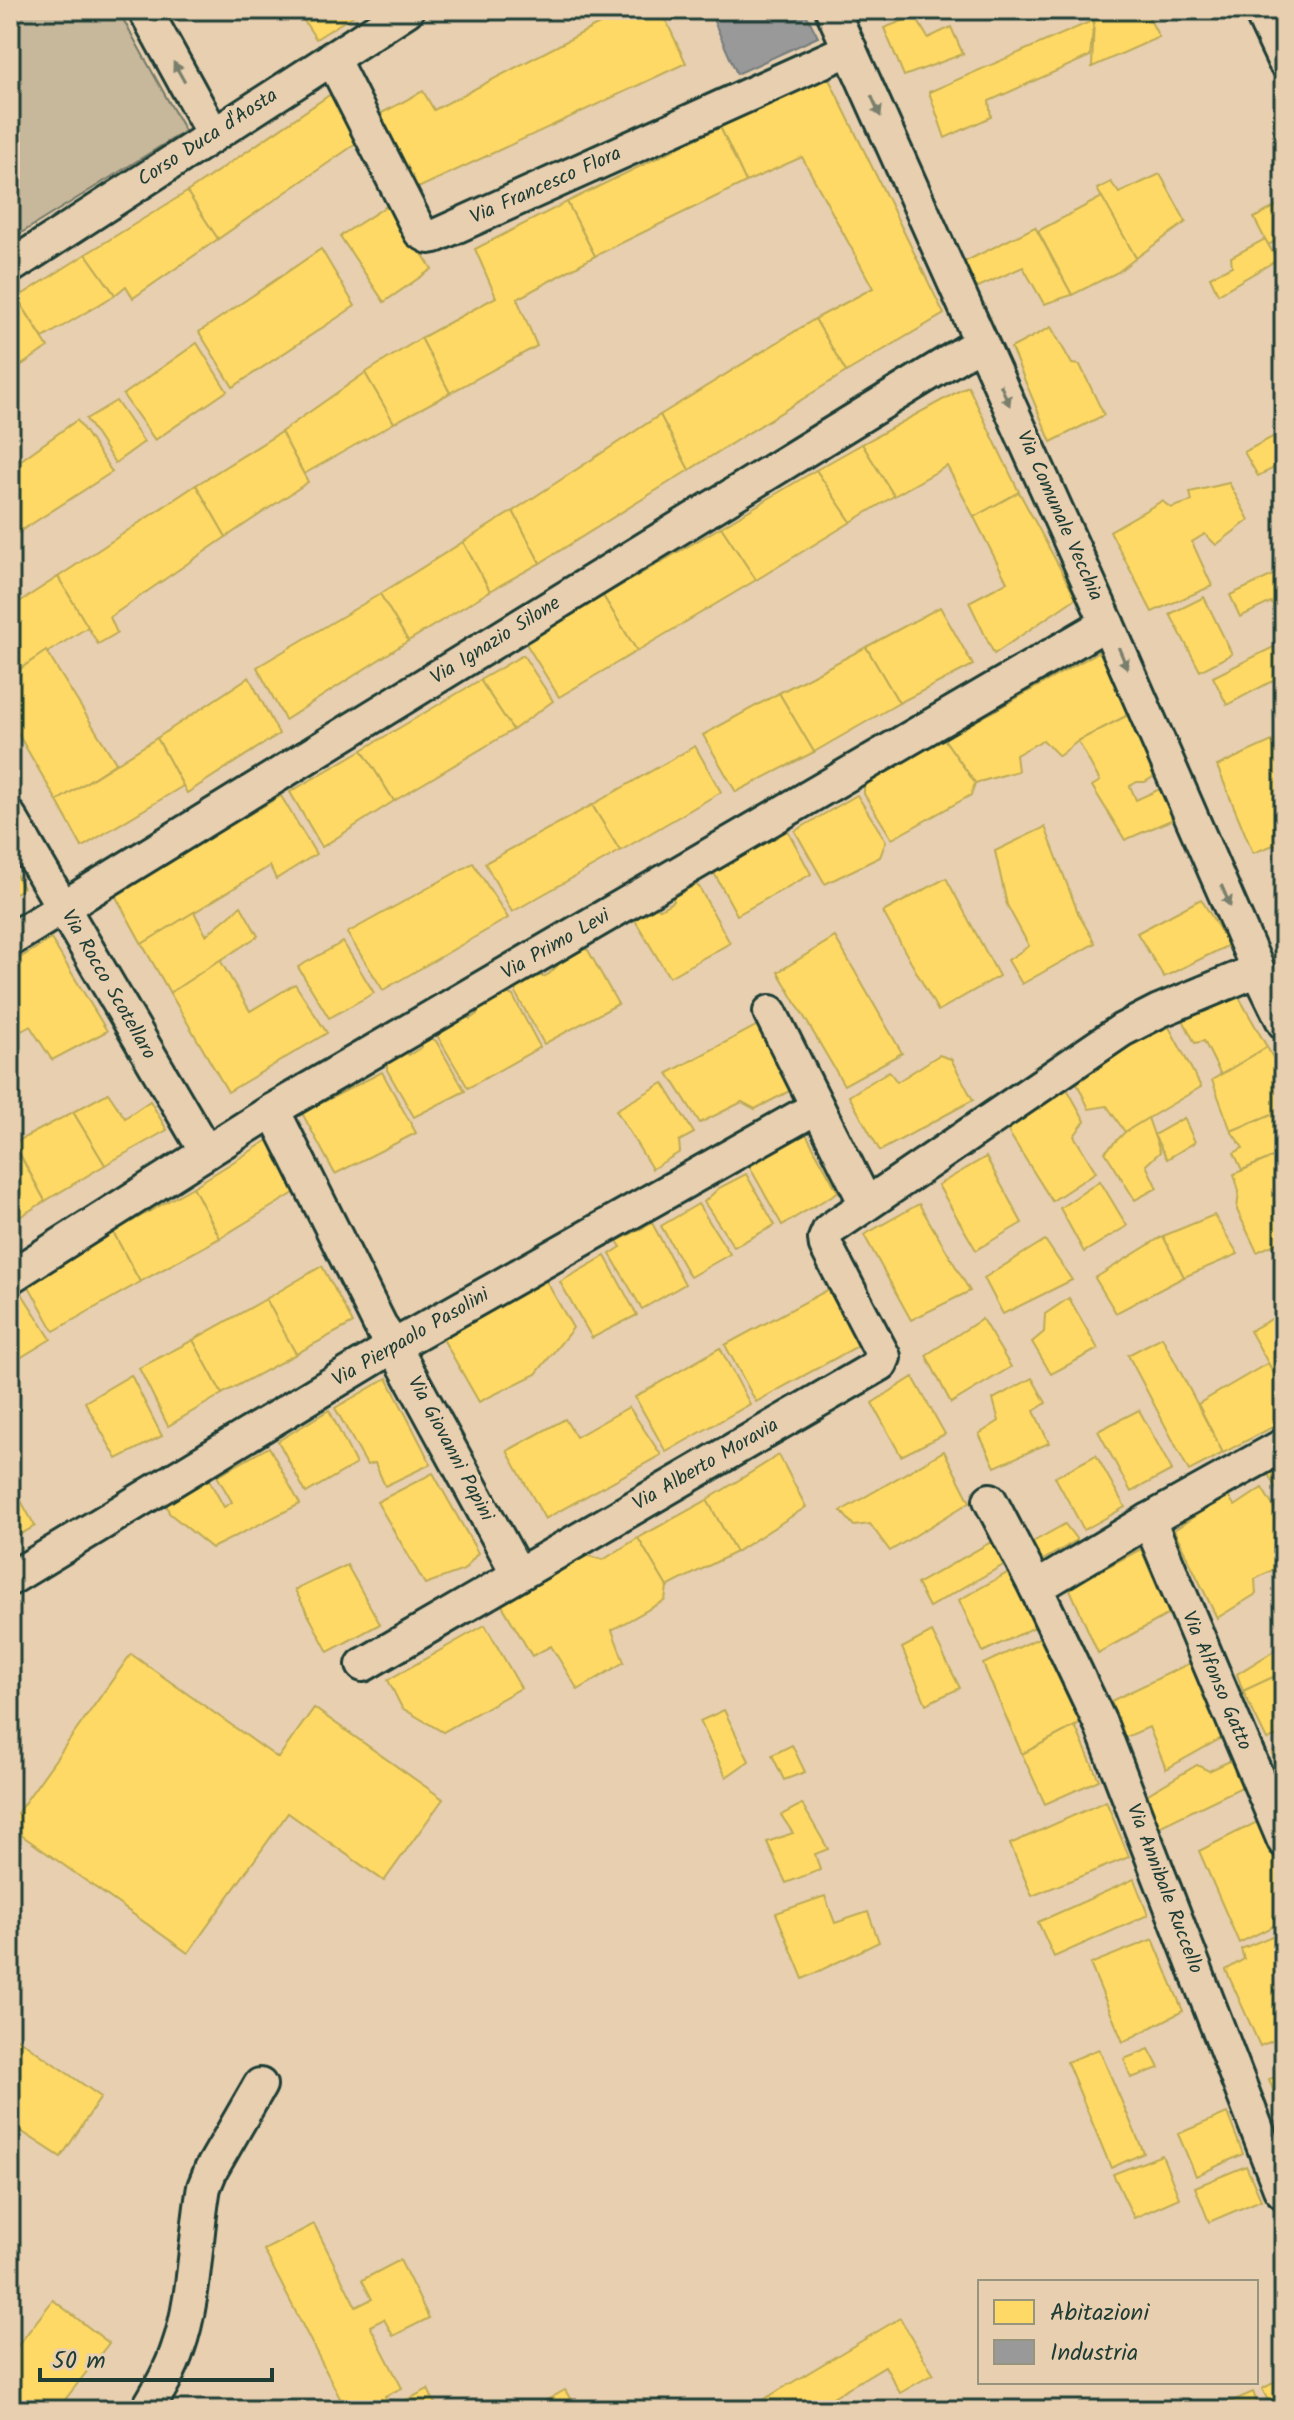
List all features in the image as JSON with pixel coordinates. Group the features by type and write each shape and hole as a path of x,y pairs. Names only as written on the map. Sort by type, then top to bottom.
{"street":[{"path":"145,10 213,134"},
{"name":"Corso Duca d'Aosta","path":"10,267 407,10"},
{"name":"Via Comunale Vecchia","path":"832,10 1284,1023"},
{"path":"1260,10 1284,61"},
{"name":"Via Francesco Flora","path":"332,58 420,232 429,237 850,49"},
{"name":"Via Ignazio Silone","path":"10,940 981,342"},
{"name":"Via Primo Levi","path":"10,1277 273,1110 1107,623"},
{"name":"Via Rocco Scotellaro","path":"10,817 206,1152"},
{"name":"Via Alberto Moravia","path":"363,1665 883,1362 884,1357 826,1246 825,1239 832,1227 1122,1030 1159,1011 1258,970"},
{"path":"770,1012 866,1204"},
{"name":"Via Pierpaolo Pasolini","path":"10,1579 394,1346 817,1107"},
{"name":"Via Giovanni Papini","path":"273,1110 382,1329 518,1574"},
{"path":"1036,1588 1149,1520 1284,1445"},
{"name":"Via Annibale Ruccello","path":"990,1500 1101,1725 1284,2193"},
{"name":"Via Alfonso Gatto","path":"1149,1520 1284,1841"},
{"path":"147,2410 179,2348 186,2320 204,2187 260,2085"}],"shaded area":[{"path":"10,10 118,10 185,131 10,240"}],"building: Abitazioni":[{"path":"297,10 362,10 316,39"},
{"path":"602,10 661,10 686,63 416,189 378,115 423,91 434,110 607,20"},
{"path":"1126,10 1145,10 1159,37 1092,67 1094,20"},
{"path":"915,16 928,38 951,27 963,54 904,76 884,28"},
{"path":"1094,20 1090,56 989,101 991,117 945,138 929,92"},
{"path":"828,77 944,314 846,372 815,319 873,288 802,157 746,182 720,127"},
{"path":"331,94 360,141 218,239 187,192"},
{"path":"720,127 746,182 595,256 567,202"},
{"path":"1160,174 1186,222 1136,258 1097,189 1111,182 1119,193"},
{"path":"187,192 218,239 133,298 126,286 115,295 86,254"},
{"path":"1102,197 1136,258 1118,272 1072,295 1038,231"},
{"path":"567,202 595,256 517,299 537,346 450,393 421,338 496,297 475,249"},
{"path":"1284,202 1284,236 1268,245 1254,218"},
{"path":"390,204 432,269 384,302 340,236"},
{"path":"1035,227 1072,295 1044,304 1023,267 976,288 964,262"},
{"path":"1265,239 1277,260 1218,294 1210,277 1232,266 1231,257"},
{"path":"321,249 355,306 233,387 199,332"},
{"path":"86,254 115,295 43,338 17,298"},
{"path":"17,298 48,347 10,373 10,303"},
{"path":"815,319 846,372 689,470 660,415"},
{"path":"1051,327 1072,364 1080,365 1104,415 1051,442 1011,348"},
{"path":"421,338 450,393 394,423 365,373"},
{"path":"197,343 227,391 155,440 123,395"},
{"path":"365,373 394,423 304,474 281,432"},
{"path":"968,386 1019,492 974,517 947,466 894,496 862,444"},
{"path":"116,401 144,442 115,463 86,419"},
{"path":"660,415 689,470 540,563 513,511"},
{"path":"77,420 112,472 10,538 10,468"},
{"path":"1284,431 1284,463 1258,476 1244,452"},
{"path":"281,432 308,482 226,537 196,485"},
{"path":"862,444 894,496 851,522 816,470"},
{"path":"816,470 851,522 756,580 721,527"},
{"path":"1229,483 1249,520 1216,545 1205,534 1192,542 1212,586 1152,612 1110,531 1162,501 1171,508 1192,501 1190,492"},
{"path":"196,485 226,537 110,617 117,633 98,644 58,577"},
{"path":"1019,492 1076,598 994,654 969,602 1007,582 974,517"},
{"path":"513,511 540,563 490,591 463,542"},
{"path":"721,527 756,580 637,651 603,596"},
{"path":"463,542 490,591 408,641 380,594"},
{"path":"1284,570 1284,627 1271,602 1240,617 1230,595"},
{"path":"58,577 88,627 10,676 10,608"},
{"path":"380,594 408,641 285,720 257,667"},
{"path":"603,596 637,651 559,697 525,642"},
{"path":"1204,597 1232,654 1200,671 1170,614"},
{"path":"940,607 973,665 899,703 866,647"},
{"path":"1284,642 1284,698 1274,680 1227,705 1213,677"},
{"path":"866,647 899,703 814,752 779,693"},
{"path":"1102,650 1130,714 1078,741 1059,756 1043,740 1016,755 1018,771 975,783 944,739"},
{"path":"46,651 116,763 57,801 10,720 10,676"},
{"path":"523,655 553,701 513,730 480,680"},
{"path":"249,677 279,734 187,793 157,738"},
{"path":"480,680 513,730 394,801 362,750"},
{"path":"779,693 814,752 736,792 703,735"},
{"path":"1130,714 1156,775 1130,786 1136,800 1162,788 1178,817 1125,840 1092,786 1100,781 1078,741"},
{"path":"157,738 183,786 82,847 57,801"},
{"path":"944,739 975,783 971,795 892,839 864,794 864,784"},
{"path":"1272,741 1284,775 1284,841 1253,853 1217,766"},
{"path":"695,746 721,792 620,851 592,805"},
{"path":"362,750 394,801 322,847 290,792"},
{"path":"857,795 886,841 880,857 825,884 795,831"},
{"path":"281,796 316,854 276,879 270,866 142,944 114,893"},
{"path":"592,805 620,851 512,912 485,863"},
{"path":"782,820 811,874 737,915 708,862"},
{"path":"1045,827 1079,915 1095,943 1022,984 1008,960 1029,946 1007,905 995,851"},
{"path":"473,863 508,918 383,990 347,933"},
{"path":"10,864 23,888 10,896"},
{"path":"946,878 999,976 938,1011 883,912"},
{"path":"692,882 699,887 730,943 669,977 636,922 636,914 654,906 660,909 674,901 672,895"},
{"path":"1201,899 1229,945 1164,977 1137,933"},
{"path":"241,906 258,936 170,993 142,944 194,912 206,935"},
{"path":"835,937 902,1053 844,1085 778,972"},
{"path":"51,939 107,1031 52,1060 30,1026 10,1037 10,964"},
{"path":"343,942 374,993 329,1018 298,967"},
{"path":"579,947 588,950 618,1004 544,1044 516,994 516,986 537,974 543,977 549,974 558,965 559,959"},
{"path":"220,960 250,1011 295,984 327,1033 228,1092 170,993"},
{"path":"503,991 513,996 540,1047 468,1088 438,1037 439,1032 465,1014 470,1019 477,1014 483,1002"},
{"path":"1236,992 1267,1047 1221,1075 1204,1041 1195,1043 1183,1020"},
{"path":"765,1021 799,1086 755,1109 742,1102 700,1123 668,1073"},
{"path":"1169,1027 1201,1087 1125,1132 1107,1106 1089,1109 1076,1081 1145,1035"},
{"path":"429,1037 436,1041 465,1091 414,1117 387,1070 387,1060 405,1051 409,1055 422,1047 422,1041"},
{"path":"1267,1047 1284,1077 1284,1109 1231,1131 1212,1080"},
{"path":"939,1055 951,1059 973,1100 880,1151 849,1096 889,1071 897,1082"},
{"path":"382,1072 416,1133 335,1174 302,1113"},
{"path":"663,1083 694,1133 679,1141 680,1152 652,1169 616,1110"},
{"path":"1066,1087 1085,1121 1074,1136 1096,1172 1052,1201 1006,1128"},
{"path":"108,1093 125,1118 150,1101 167,1130 105,1165 73,1112"},
{"path":"1284,1109 1284,1152 1242,1170 1234,1153 1243,1148 1231,1131"},
{"path":"73,1112 105,1165 45,1201 14,1143"},
{"path":"1148,1118 1160,1152 1146,1165 1157,1188 1135,1200 1105,1152 1125,1132"},
{"path":"1184,1118 1195,1142 1167,1159 1154,1135"},
{"path":"806,1134 838,1192 782,1225 748,1164"},
{"path":"270,1139 299,1190 220,1238 193,1187"},
{"path":"1284,1152 1284,1224 1279,1227 1284,1240 1257,1252 1237,1210 1239,1191 1234,1174"},
{"path":"20,1155 45,1201 10,1223 10,1161"},
{"path":"986,1157 1022,1223 976,1250 938,1185"},
{"path":"746,1174 775,1225 734,1247 704,1202 719,1188"},
{"path":"1100,1181 1127,1226 1084,1252 1060,1208"},
{"path":"193,1187 220,1238 140,1282 113,1232"},
{"path":"698,1204 730,1254 690,1277 661,1226"},
{"path":"919,1204 970,1291 911,1320 864,1235"},
{"path":"1214,1215 1238,1254 1184,1277 1163,1236"},
{"path":"652,1223 685,1284 642,1309 610,1254 621,1247 617,1241"},
{"path":"113,1232 140,1282 54,1331 26,1281"},
{"path":"1163,1236 1184,1277 1116,1313 1095,1278"},
{"path":"1045,1240 1072,1280 1003,1314 984,1278"},
{"path":"605,1256 637,1315 592,1338 560,1282"},
{"path":"322,1266 353,1323 296,1354 266,1299"},
{"path":"545,1279 573,1328 536,1374 479,1402 443,1339"},
{"path":"17,1286 51,1339 10,1364 10,1290"},
{"path":"833,1287 865,1342 756,1402 725,1345"},
{"path":"1069,1298 1098,1349 1051,1374 1032,1342 1044,1332 1045,1314"},
{"path":"266,1299 296,1354 222,1394 193,1340"},
{"path":"1284,1312 1284,1391 1250,1331"},
{"path":"982,1319 1011,1367 951,1403 926,1355"},
{"path":"1162,1337 1223,1453 1189,1471 1128,1355"},
{"path":"193,1340 222,1394 168,1426 139,1368"},
{"path":"720,1348 750,1404 666,1452 635,1397"},
{"path":"1268,1363 1284,1391 1284,1421 1223,1453 1198,1404"},
{"path":"131,1375 162,1436 117,1459 85,1402"},
{"path":"913,1377 945,1434 901,1456 872,1403"},
{"path":"387,1378 431,1464 385,1486 375,1463 367,1465 335,1408"},
{"path":"1032,1378 1046,1403 1034,1411 1049,1443 995,1467 979,1434 999,1421 993,1399"},
{"path":"629,1407 661,1455 545,1519 507,1451 565,1419 576,1437"},
{"path":"329,1410 356,1464 306,1493 278,1441"},
{"path":"1139,1410 1172,1470 1131,1492 1098,1431"},
{"path":"269,1447 300,1504 212,1548 169,1513 166,1503 208,1478 224,1507 232,1502 217,1476"},
{"path":"944,1451 970,1502 890,1551 870,1524 854,1526 841,1511"},
{"path":"779,1455 806,1507 736,1552 707,1500"},
{"path":"1096,1455 1125,1507 1084,1530 1055,1477"},
{"path":"1284,1466 1284,1503 1268,1474"},
{"path":"433,1473 478,1553 464,1570 425,1584 377,1502"},
{"path":"10,1481 35,1526 10,1540"},
{"path":"1262,1488 1284,1524 1284,1564 1255,1579 1256,1594 1217,1618 1174,1530 1227,1495 1235,1506"},
{"path":"707,1500 736,1552 667,1587 638,1538"},
{"path":"1065,1524 1077,1540 1043,1560 1031,1543"},
{"path":"638,1538 667,1587 665,1600 612,1630 624,1662 578,1690 551,1646 532,1656 499,1600 581,1554 603,1560"},
{"path":"993,1541 1005,1564 929,1607 917,1584"},
{"path":"1141,1549 1169,1614 1098,1653 1069,1587"},
{"path":"347,1565 380,1624 328,1652 295,1590"},
{"path":"1011,1571 1037,1626 983,1652 959,1600"},
{"path":"1284,1621 1284,1672 1243,1691 1237,1674 1274,1651"},
{"path":"485,1625 521,1688 443,1732 402,1708 388,1680"},
{"path":"932,1632 960,1688 926,1704 902,1648"},
{"path":"1045,1635 1085,1721 1022,1754 983,1664"},
{"path":"131,1654 278,1758 314,1708 443,1799 384,1881 288,1813 188,1953 10,1827"},
{"path":"1192,1662 1225,1736 1166,1769 1149,1727 1124,1738 1111,1701"},
{"path":"1284,1672 1284,1734 1267,1740 1243,1691"},
{"path":"724,1710 749,1761 726,1777 700,1721"},
{"path":"1075,1726 1099,1780 1045,1804 1022,1754"},
{"path":"792,1745 805,1772 784,1780 772,1755"},
{"path":"1284,1748 1284,1781 1272,1753"},
{"path":"1234,1759 1244,1786 1157,1828 1143,1797 1197,1765 1209,1771"},
{"path":"1106,1801 1129,1857 1032,1896 1010,1844"},
{"path":"802,1804 828,1849 815,1854 820,1870 786,1883 767,1842 793,1833 781,1815"},
{"path":"1259,1821 1284,1881 1284,1921 1239,1943 1199,1851"},
{"path":"1134,1879 1148,1915 1054,1957 1038,1922"},
{"path":"825,1896 835,1923 868,1912 879,1942 803,1979 776,1913"},
{"path":"1284,1931 1284,2036 1260,2046 1226,1970 1244,1959 1241,1949"},
{"path":"1153,1939 1183,2011 1123,2042 1090,1964"},
{"path":"10,2033 101,2097 61,2157 10,2124"},
{"path":"1099,2049 1144,2153 1111,2168 1067,2062"},
{"path":"1149,2049 1159,2068 1131,2078 1124,2059"},
{"path":"1284,2074 1284,2119 1269,2079"},
{"path":"1227,2113 1243,2154 1196,2176 1178,2134"},
{"path":"1162,2155 1179,2198 1134,2218 1113,2174"},
{"path":"1246,2166 1261,2200 1209,2222 1195,2187"},
{"path":"314,2224 356,2307 372,2299 362,2280 400,2260 429,2318 393,2336 384,2319 370,2326 402,2388 385,2396 391,2408 428,2389 438,2410 358,2410 356,2405 346,2410 264,2250"},
{"path":"53,2300 109,2343 57,2410 11,2410 10,2356"},
{"path":"900,2318 933,2374 900,2393 885,2366 811,2410 746,2410"},
{"path":"1284,2377 1284,2410 1273,2410 1262,2389"},
{"path":"565,2390 577,2410 529,2410"},
{"path":"1253,2392 1260,2410 1226,2410 1230,2402"}],"building: Industria":[{"path":"709,10 804,10 818,37 737,74"}]}
